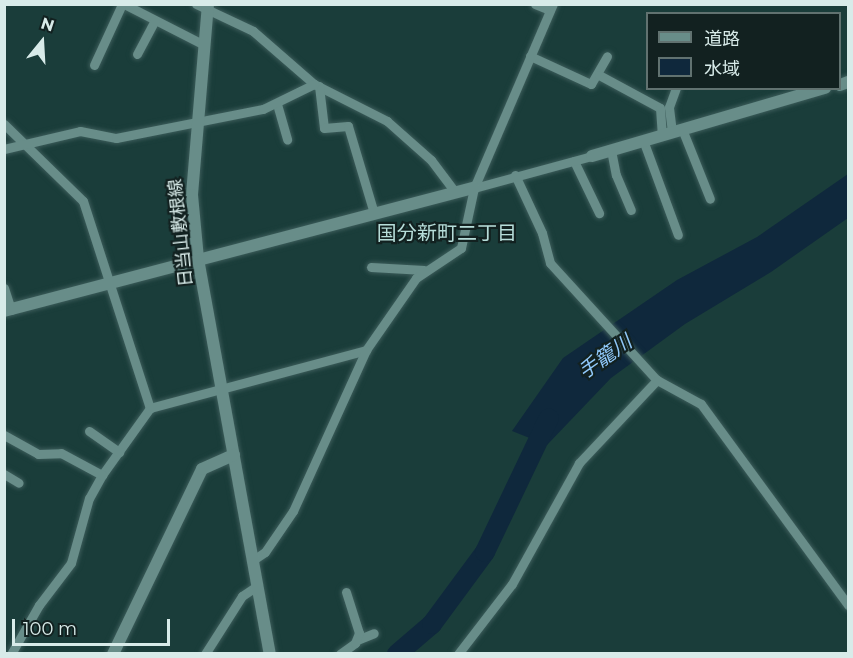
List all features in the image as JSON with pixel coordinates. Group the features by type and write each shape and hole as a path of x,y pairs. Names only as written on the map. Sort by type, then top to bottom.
{"main road":[{"name":"日当山敷根線","path":"208,8 202,44 195,120 192,195 198,259 225,388 234,455 270,654"},
{"path":"591,156 818,90"},
{"path":"8,310 109,281 474,188"},
{"path":"113,654 202,469 234,455"}],"street":[{"path":"94,65 123,4 202,44"},
{"path":"196,4 264,38 316,85 370,111 402,132 431,160 455,192"},
{"path":"253,560 265,552 293,511 366,350 424,270 461,249 474,188 552,7 534,4"},
{"path":"137,54 154,20"},
{"path":"530,56 591,84 599,75 607,56"},
{"path":"599,75 660,108 710,199"},
{"path":"4,149 80,131 116,138 277,104 316,85"},
{"path":"316,85 324,128 348,126 374,213"},
{"path":"672,132 669,107 675,90"},
{"path":"277,104 286,140"},
{"path":"4,124 82,201 150,408"},
{"path":"643,140 678,236"},
{"path":"610,150 616,175 632,210"},
{"path":"474,188 591,156"},
{"path":"574,161 599,213"},
{"path":"515,175 542,233 550,263 655,378 701,404 849,605"},
{"path":"371,267 424,270"},
{"path":"4,288 8,310"},
{"path":"11,654 39,605 67,570 89,498 102,475 150,408 366,350"},
{"path":"458,654 512,585 579,463 655,378"},
{"path":"89,431 119,452"},
{"path":"4,435 38,454 61,453 102,475"},
{"path":"4,474 20,483"},
{"path":"205,654 242,596 257,586"},
{"path":"346,592 357,640"},
{"path":"340,654 357,640 374,633"}],"water":[{"path":"848,174 848,218 771,272 685,324 611,378 547,445 512,431 563,358 677,280 757,237"}],"waterway":[{"name":"手籠川","path":"397,654 432,624 485,552 549,418"}],"district":[{"name":"国分新町二丁目","path":"447,233"}]}
